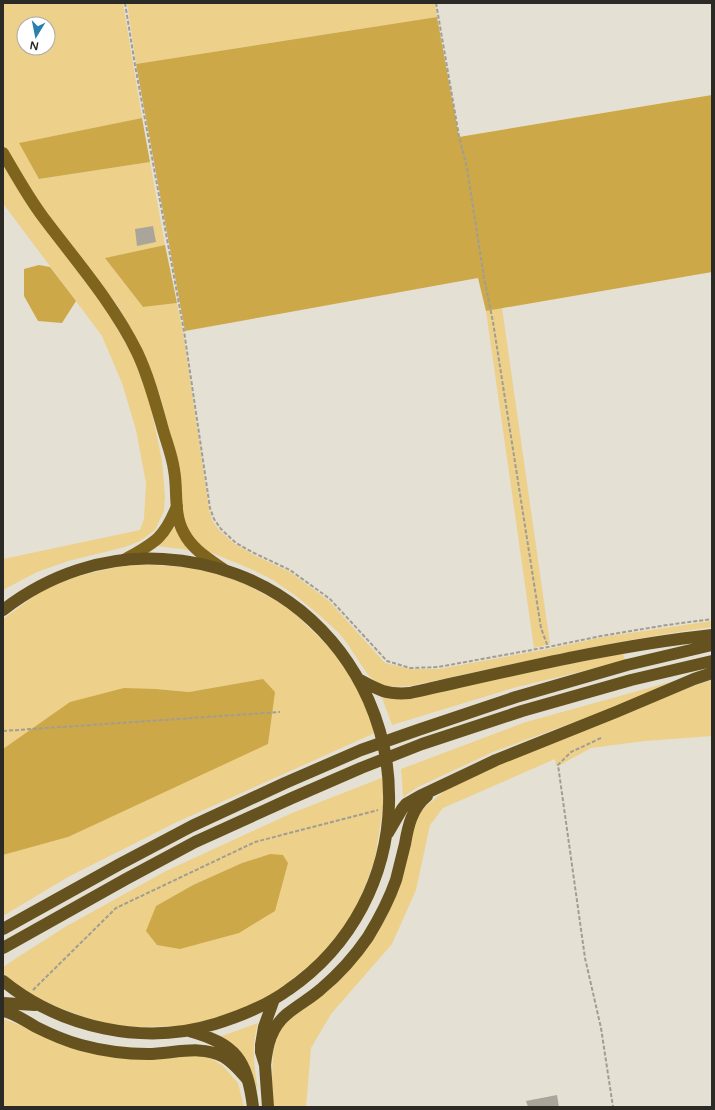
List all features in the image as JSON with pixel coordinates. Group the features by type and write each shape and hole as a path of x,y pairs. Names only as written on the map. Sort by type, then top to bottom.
{"highway":[{"path":"3,610 22,596 59,577 98,564 124,560 155,558 174,559 223,569 246,578 280,596 310,619 324,632 348,662 367,696 380,732 385,750 389,788 386,838 379,865 372,886 348,930 327,957 315,968 289,990 254,1010 233,1019 210,1026 174,1032 147,1033 107,1029 68,1018 40,1006 3,981"},
{"path":"358,679 384,692 396,694 410,693 620,648 675,639 712,635"},
{"path":"3,930 120,864 192,826 360,750 516,697 627,665 712,645"},
{"path":"5,947 195,842 361,768 422,744 522,711 631,680 712,661"},
{"path":"386,838 402,809 406,804 416,798 496,760 712,673"},
{"path":"268,1107 265,1065 270,1038 279,1021 287,1013 321,990 359,949 375,926 383,912 396,879 410,820 415,808 434,790"},
{"path":"265,1065 261,1052 261,1038 274,999"},
{"path":"3,1002 40,1006"},
{"path":"3,1011 16,1015 50,1034 82,1045 107,1050 148,1054 200,1051 216,1054 222,1056 237,1067 248,1080"},
{"path":"188,1030 219,1041 229,1049 242,1064 248,1080 253,1107"}],"main road":[{"path":"3,153 42,215 113,310 137,352 154,397 171,455 175,472 177,506 183,531 195,548 223,569"},
{"path":"124,560 157,540 168,526 177,506"}],"path":[{"path":"125,3 184,331 210,508 214,519 221,529 236,542 254,553 290,570 330,599 387,661 410,668 438,667 601,636 712,619"},
{"path":"436,3 459,136 467,168 484,278 494,322 541,628 548,647"},
{"path":"3,730 280,712"},
{"path":"600,738 571,752 558,765 585,958 601,1028 613,1107"},
{"path":"26,997 116,908 255,842 389,807"}],"shaded area":[{"path":"3,3 123,3 142,118 20,143 39,179 150,162 165,245 106,258 143,307 177,303 183,332 212,520 219,530 235,544 290,572 329,601 385,663 410,669 439,669 548,649 603,637 712,621 712,627 598,646 410,686 392,687 379,684 368,675 339,633 317,613 273,580 251,569 200,548 183,524 168,427 160,395 142,351 118,306 76,253 25,181 3,144"},
{"path":"127,3 435,3 437,17 136,64"},
{"path":"437,17 459,137 712,95 712,272 486,311 478,278 185,331 136,64"},
{"path":"142,118 150,162 39,179 19,143"},
{"path":"3,165 37,218 107,311 132,355 149,399 162,461 165,497 164,511 155,530 140,541 125,547 68,561 37,572 3,590 3,559 140,530 144,519 146,483 136,430 122,383 102,336 3,203"},
{"path":"165,245 177,303 143,307 105,258"},
{"path":"39,265 50,267 76,301 62,323 38,321 24,296 24,269"},
{"path":"502,308 550,644 534,648 486,311"},
{"path":"176,526 189,550 157,546"},
{"path":"125,565 188,567 217,574 243,583 288,607 326,644 343,664 355,685 377,732 177,822 68,877 3,916 3,855 68,837 263,679 189,692 156,689 3,749 3,619 44,589 74,577"},
{"path":"623,653 625,661 513,688 392,725 381,695 389,699 410,697"},
{"path":"263,679 275,692 268,744 68,837 3,855 3,749 70,702 124,688 189,692"},
{"path":"712,680 712,736 645,741 591,748 560,765 556,766 555,759 443,808 430,825 416,890 392,944 331,1014 311,1048 306,1107 273,1107 273,1052 278,1031 370,941 385,919 406,864 412,826 426,806 451,786 498,765 693,686"},
{"path":"674,681 615,707 493,752 418,787 403,797 401,769 526,722"},
{"path":"384,777 383,807 375,859 355,909 339,934 320,957 272,995 223,1018 187,1026 137,1027 109,1024 84,1017 55,1006 38,998 14,983 3,973 3,967 65,927 166,871 292,813","holes":["270,854 156,906 193,885 242,863"]},
{"path":"270,854 283,855 288,863 275,911 239,933 180,949 157,945 146,931 156,906 193,885 242,863"},
{"path":"3,1019 20,1025 47,1038 199,1055 212,1059 223,1066 238,1083 244,1107 3,1107"},
{"path":"258,1023 254,1040 254,1064 258,1090 246,1064 219,1037"}],"building":[{"path":"153,226 156,242 137,246 135,229"},
{"path":"557,1095 559,1107 528,1107 526,1101"}]}
